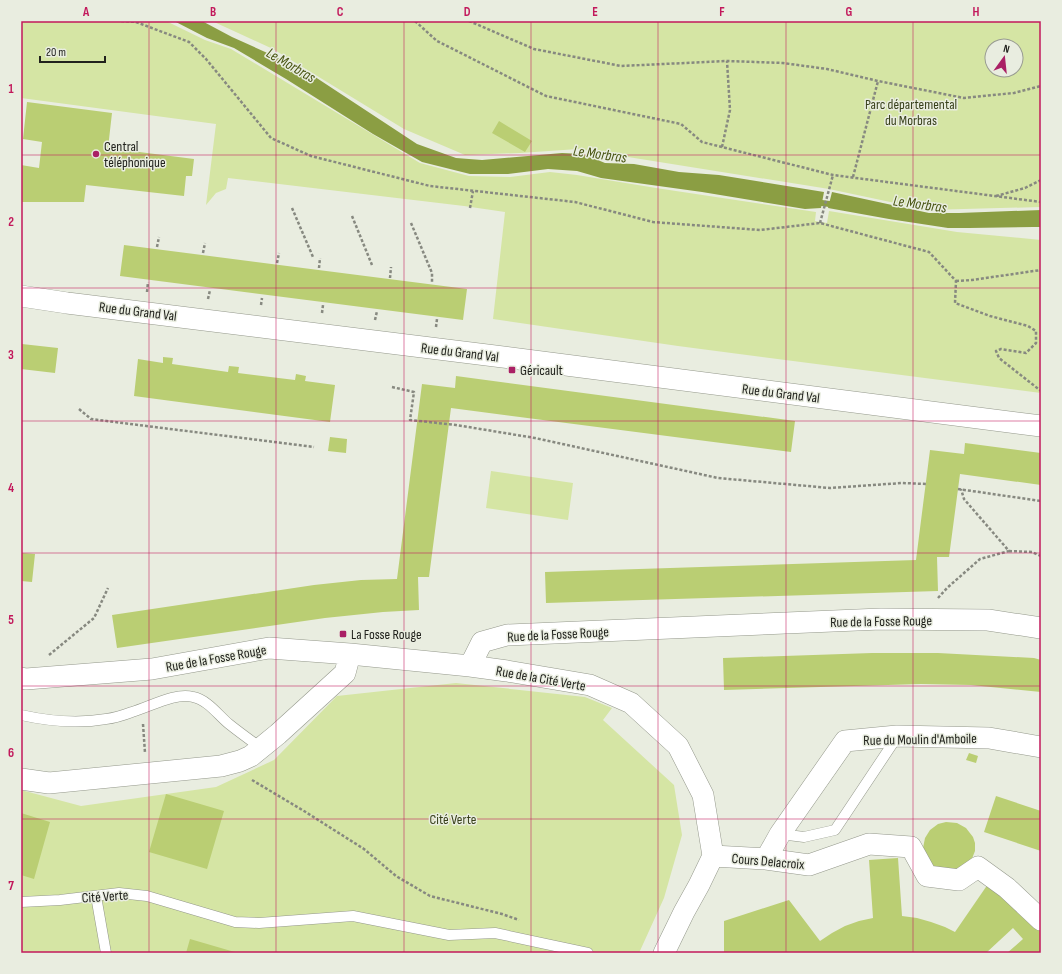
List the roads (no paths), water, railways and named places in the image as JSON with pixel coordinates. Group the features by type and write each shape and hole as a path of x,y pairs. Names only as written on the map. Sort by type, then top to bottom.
{"street":[{"name":"Rue du Grand Val","path":"21,296 1041,426"},
{"name":"Rue de la Fosse Rouge","path":"29,678 152,669 269,648 350,654 470,666 482,642 507,635 881,620 988,620 1041,628"},
{"path":"21,779 49,783 221,766 240,761 250,756 278,734 345,672 350,654"},
{"name":"Rue de la Cité Verte","path":"470,666 590,685 631,703 678,746 703,795 713,856"},
{"name":"Rue du Moulin d'Amboile","path":"766,859 780,834 845,741 897,736 989,738 1041,746"},
{"name":"Cours Delacroix","path":"713,856 766,859 809,865 869,844 911,847 927,876 959,880 978,866 1007,888 1041,920"},
{"path":"664,953 713,856"}],"lane":[{"path":"21,715 64,721 105,719 132,713 183,695 194,697 204,702 228,724 261,748"},
{"path":"780,834 804,837 835,830 897,736"},
{"name":"Cité Verte","path":"21,902 60,900 119,893 147,896 235,922 259,923 353,916 449,935 495,933 588,953"},
{"path":"96,896 106,953"}],"water":[{"path":"174,21 202,21 232,37 303,69 417,144 456,158 482,160 562,153 583,154 605,163 634,164 679,172 719,175 824,192 821,208 805,209 702,192 601,178 577,171 548,169 508,174 470,174 422,162 373,134 234,48 207,38"},
{"path":"832,192 929,213 1041,210 1041,227 948,228 889,219 828,208"}],"waterway":[{"name":"Le Morbras","path":"814,202 837,205"}],"place":[{"name":"Central téléphonique","path":"96,154"},
{"name":"Géricault","path":"512,370"},
{"name":"La Fosse Rouge","path":"343,634"}],"park label":[{"name":"Parc départemental du Morbras","path":"911,112"}]}
